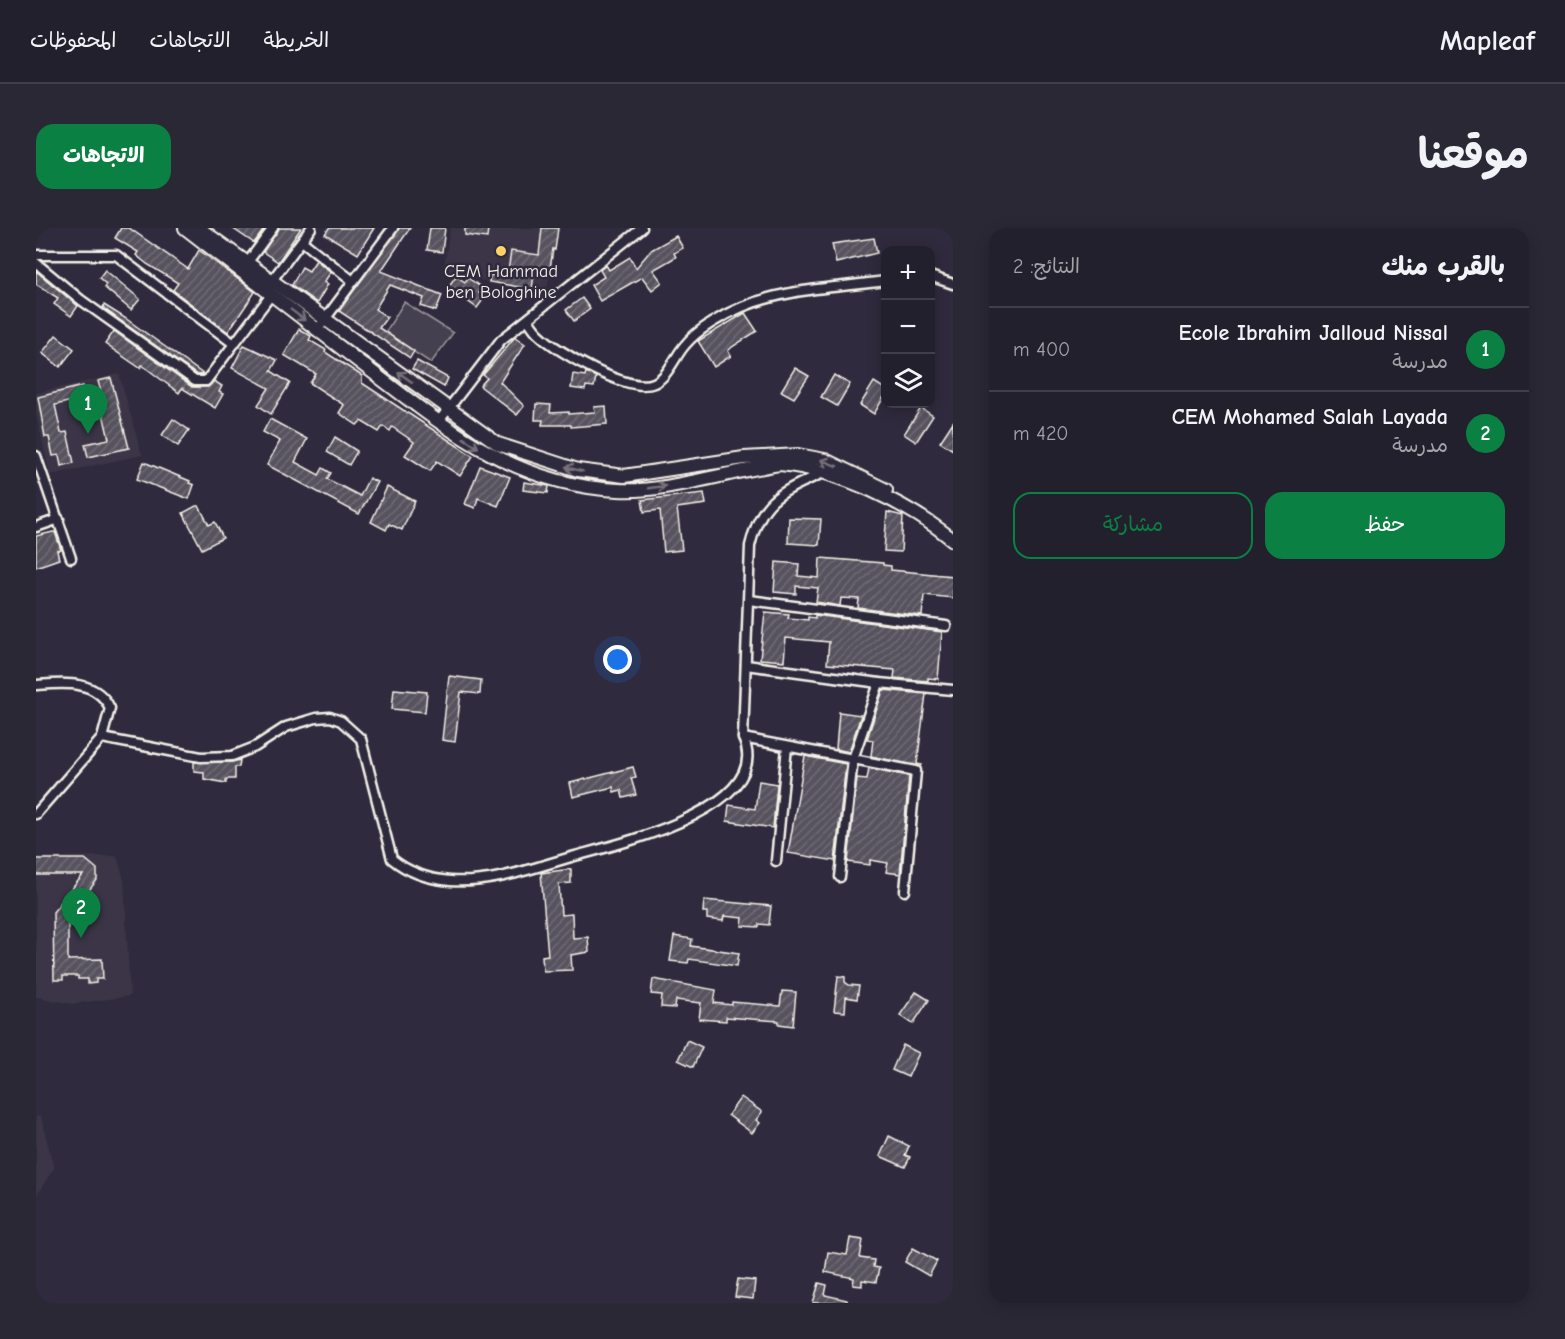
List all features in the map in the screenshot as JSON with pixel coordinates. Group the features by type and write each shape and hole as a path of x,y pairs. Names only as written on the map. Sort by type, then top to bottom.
{"main road":[{"path":"185,228 210,236"},
{"path":"199,228 269,289 498,444 567,467 624,476 777,454 825,460 923,509 953,532"},
{"path":"320,325 438,421 487,454 533,473 595,488 621,490 660,487 780,464 823,473 920,515 953,540"}],"street":[{"path":"245,266 273,228"},
{"path":"36,262 81,300 195,381 206,381 234,344 311,228"},
{"path":"320,325 393,228"},
{"path":"438,421 501,340 642,228"},
{"path":"302,241 353,281"},
{"path":"36,255 116,255 234,344"},
{"path":"935,278 953,284"},
{"path":"528,320 547,341 582,363 639,386 654,383 663,376 685,344 697,334 742,307 801,290 881,281"},
{"path":"36,460 59,519 71,558"},
{"path":"102,738 201,757 232,756 255,747 286,727 330,717 341,721 361,739 392,859 413,873 451,881 495,878 652,834 694,816 720,800 747,768 750,753 743,738 750,546 754,527 766,505 778,494 823,473"},
{"path":"36,526 59,519"},
{"path":"749,600 946,626"},
{"path":"746,665 879,683 953,690"},
{"path":"36,685 65,683 90,688 104,696 110,708 102,738 36,814"},
{"path":"840,877 853,759 879,683"},
{"path":"743,738 916,771 905,891"},
{"path":"776,861 788,747"}],"shaded area":[{"name":"CEM Hammad ben Bologhine","path":"450,228 559,228 546,293 443,273"},
{"path":"404,302 453,333 431,363 385,333"},
{"path":"119,374 142,455 50,475 36,413 36,393"},
{"path":"117,856 124,880 130,996 72,1004 36,997 36,857"},
{"path":"36,1116 41,1117 54,1168 36,1196"}],"building":[{"path":"121,228 129,228 188,269 199,250 255,292 228,332 173,290 178,283 147,264 136,255 138,252 115,238"},
{"path":"232,228 265,228 254,243"},
{"path":"279,228 301,228 278,262 263,252"},
{"path":"329,228 374,228 358,254 325,234"},
{"path":"399,228 410,228 381,271 442,295 436,311 421,306 424,298 390,285 375,309 387,317 379,328 414,351 410,358 339,311"},
{"path":"430,228 445,228 442,252 427,250"},
{"path":"465,228 488,228 487,238 465,235"},
{"path":"542,228 558,228 555,250 553,249 550,269 535,267 532,289 489,282 490,275 503,277 504,271 508,272 511,251 539,255"},
{"path":"676,236 683,248 674,253 676,257 653,270 662,282 652,290 642,277 600,301 591,285 604,277 600,270 606,265 609,270 630,257 636,268 651,250"},
{"path":"874,238 877,253 836,263 832,244"},
{"path":"316,260 331,272 324,282 328,284 317,303 292,285 302,267 309,271"},
{"path":"105,270 140,299 131,310 104,287 106,284 99,278"},
{"path":"36,271 78,306 71,316 54,304 58,298 36,284"},
{"path":"456,276 465,282 468,278 482,288 479,293 485,297 477,308 448,287"},
{"path":"582,298 590,309 574,321 566,310"},
{"path":"104,305 203,374 197,375 103,308"},
{"path":"745,313 757,331 732,347 728,351 731,356 714,367 698,341"},
{"path":"299,329 311,336 309,340 326,350 325,352 362,376 362,383 473,456 460,476 437,461 430,471 405,455 414,442 392,427 390,431 383,426 379,432 361,421 357,425 339,413 344,405 310,383 316,374 284,355"},
{"path":"114,331 192,387 208,387 214,381 222,386 219,392 223,394 215,408 182,388 179,393 142,365 140,368 105,344"},
{"path":"56,335 74,349 60,367 42,353"},
{"path":"515,337 525,344 500,382 524,406 517,415 480,386 487,378 483,375"},
{"path":"244,345 277,360 271,371 290,383 271,414 258,405 269,388 232,368"},
{"path":"417,361 448,378 444,387 412,369"},
{"path":"795,368 809,376 794,398 781,391"},
{"path":"586,372 596,377 594,387 586,386 585,390 571,388 573,374 585,376"},
{"path":"834,375 850,384 837,406 821,397"},
{"path":"111,378 129,448 88,457 85,444 109,439 99,397 102,396 98,381"},
{"path":"874,382 881,386 881,402 874,414 860,405"},
{"path":"83,386 85,398 55,405 61,433 67,432 74,463 61,466 59,455 53,456 49,437 45,437 38,397"},
{"path":"536,404 551,405 550,413 569,412 569,414 595,412 594,407 606,406 607,424 571,427 571,425 542,425 543,420 535,420"},
{"path":"921,408 933,416 916,442 904,434"},
{"path":"173,419 189,430 178,446 162,435"},
{"path":"270,419 307,439 295,462 319,475 323,468 331,473 327,479 360,496 369,478 377,482 359,514 267,465 280,441 263,432"},
{"path":"953,422 953,450 940,442"},
{"path":"335,437 357,451 349,465 327,452"},
{"path":"144,462 190,481 189,483 194,485 189,499 137,479"},
{"path":"480,466 510,477 498,506 478,498 475,508 465,504"},
{"path":"524,482 549,486 548,493 523,490"},
{"path":"387,487 415,501 402,530 389,524 386,530 371,522"},
{"path":"704,493 706,504 677,508 682,550 664,552 660,510 644,512 642,500"},
{"path":"199,506 209,525 215,522 223,538 202,549 183,513"},
{"path":"887,512 903,516 901,552 884,551"},
{"path":"789,518 821,519 819,545 788,543"},
{"path":"55,532 61,550 57,551 59,559 36,567 36,536"},
{"path":"820,558 883,563 883,565 891,566 891,570 953,576 953,598 924,595 922,616 858,608 859,599 841,598 840,606 816,602 818,588 796,586 796,594 774,592 776,562 799,564 798,576 819,578"},
{"path":"765,612 789,614 788,618 808,620 808,617 815,618 815,615 942,632 938,679 928,678 928,681 894,678 895,670 827,664 829,642 786,638 784,661 760,659"},
{"path":"449,676 481,680 480,694 461,692 455,742 442,740"},
{"path":"394,689 427,692 425,712 392,709"},
{"path":"883,690 926,694 917,764 922,765 921,767 871,756 873,740 867,739"},
{"path":"839,712 861,715 849,752 836,749"},
{"path":"805,756 846,764 835,861 788,853"},
{"path":"240,760 239,767 235,767 235,779 226,779 226,783 204,779 204,772 194,771 194,762"},
{"path":"633,767 636,777 631,778 636,795 623,798 621,790 614,792 613,787 573,797 570,783"},
{"path":"869,768 909,776 900,874 886,872 888,863 870,860 870,865 848,862 857,778 867,779"},
{"path":"759,781 777,784 773,828 727,821 729,805 755,809"},
{"path":"36,859 85,859 97,869 97,880 68,917 68,960 102,959 103,979 96,979 96,983 88,984 88,979 78,979 78,976 63,976 63,980 54,980 53,912 83,875 36,875"},
{"path":"571,869 571,883 559,884 561,915 572,914 573,938 588,937 589,952 571,955 572,970 543,971 542,956 548,955 541,873"},
{"path":"704,900 771,906 769,925 742,926 743,918 724,916 723,921 707,919 707,912 703,912"},
{"path":"674,936 692,939 691,946 739,953 737,966 689,959 688,963 670,961"},
{"path":"838,976 845,977 845,982 849,985 859,986 857,999 846,997 845,1012 834,1011"},
{"path":"653,979 716,990 714,1003 732,1005 732,1002 780,1006 782,991 796,992 793,1026 779,1024 779,1021 726,1017 726,1021 699,1019 701,1003 676,1000 675,1008 661,1007 662,995 651,994"},
{"path":"916,992 929,1000 913,1024 900,1015"},
{"path":"687,1040 702,1047 693,1067 678,1060"},
{"path":"903,1045 919,1053 908,1077 892,1070"},
{"path":"741,1097 762,1112 756,1120 760,1123 752,1133 728,1115"},
{"path":"889,1136 909,1146 905,1155 910,1157 905,1167 880,1156"},
{"path":"850,1238 863,1240 860,1258 874,1260 873,1267 879,1268 876,1282 862,1280 862,1286 853,1285 854,1278 825,1272 828,1252 847,1255"},
{"path":"913,1248 937,1261 929,1276 905,1262"},
{"path":"738,1279 755,1281 753,1299 735,1297"},
{"path":"819,1283 827,1285 825,1295 847,1300 847,1303 813,1303"}],"place":[{"name":"CEM Hammad ben Bologhine","path":"501,251"},
{"name":"Ecole Ibrahim Jalloud Nissal","path":"88,434"},
{"name":"CEM Mohamed Salah Layada","path":"81,938"}]}
